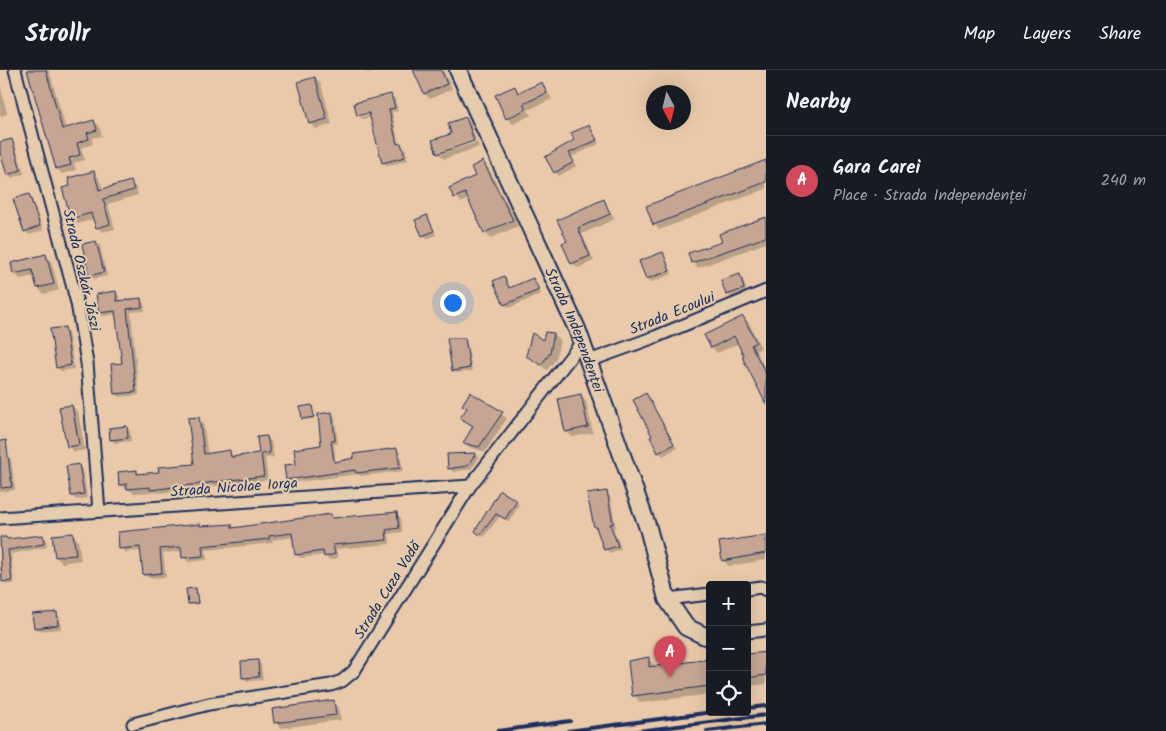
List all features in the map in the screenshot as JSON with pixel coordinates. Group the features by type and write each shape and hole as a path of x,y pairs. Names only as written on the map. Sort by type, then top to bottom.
{"street":[{"name":"Strada Oszkár Jászi","path":"15,70 77,303 87,363 99,511"},
{"name":"Strada Independenței","path":"458,70 582,342 648,528 667,599 686,627 706,636"},
{"name":"Strada Ecoului","path":"589,361 655,337 766,292"},
{"name":"Strada Cuza Vodă","path":"134,724 209,704 331,685 342,681 354,671 470,486 582,342"},
{"name":"Strada Nicolae Iorga","path":"0,518 470,486"},
{"path":"751,588 761,587 766,590"},
{"path":"667,599 706,594"},
{"path":"751,632 766,630"}],"building":[{"path":"27,70 46,70 62,129 94,120 97,130 87,133 89,139 77,143 80,155 69,158 71,165 56,169"},
{"path":"413,70 441,70 447,84 424,94"},
{"path":"315,77 327,119 309,124 298,82"},
{"path":"542,82 547,93 523,104 526,109 506,119 495,95 515,86 518,93"},
{"path":"391,94 395,108 389,109 397,144 401,143 405,157 382,163 369,113 357,116 354,103"},
{"path":"466,117 474,141 437,154 432,140 451,134 448,123"},
{"path":"589,125 597,140 569,153 574,162 554,173 545,157 574,140 571,133"},
{"path":"12,139 21,170 7,175 0,153 0,142"},
{"path":"766,160 766,182 653,225 646,206"},
{"path":"483,161 513,220 484,233 465,193 454,198 449,188 475,176 471,167"},
{"path":"94,171 99,190 131,181 134,190 103,199 110,224 96,228 91,213 71,219 62,188 70,186 68,178"},
{"path":"29,194 40,226 24,232 13,199"},
{"path":"604,199 610,214 578,228 590,256 571,264 562,243 567,241 557,220"},
{"path":"427,215 434,231 422,236 415,220"},
{"path":"766,217 766,237 691,263 688,253 722,242 719,234"},
{"path":"96,241 104,272 89,276 82,244"},
{"path":"663,252 670,271 646,279 639,261"},
{"path":"46,254 54,284 37,288 32,270 13,274 11,263"},
{"path":"740,274 744,289 726,295 721,280"},
{"path":"504,276 509,288 533,278 539,290 504,305 493,281"},
{"path":"116,291 117,301 141,298 142,307 127,309 136,392 114,394 111,364 122,363 115,311 99,313 96,294"},
{"path":"743,316 756,342 751,345 766,374 766,404 742,357 744,356 734,336 711,348 704,335"},
{"path":"65,327 71,365 56,368 50,329"},
{"path":"545,332 554,333 550,353 541,365 526,356 532,333 543,340"},
{"path":"447,338 465,338 470,368 452,371"},
{"path":"470,392 503,412 479,447 463,443 473,426 460,418 467,408 462,405"},
{"path":"646,393 674,444 658,453 650,437 652,436 633,400"},
{"path":"581,394 588,427 565,432 558,399"},
{"path":"72,405 79,445 67,447 59,407"},
{"path":"312,405 314,417 302,419 300,407"},
{"path":"332,412 335,441 331,441 334,462 354,458 353,454 397,448 400,468 356,473 355,470 286,480 284,465 296,464 294,449 321,445 318,414"},
{"path":"199,417 204,454 230,450 231,457 259,453 257,437 267,436 270,453 261,454 264,476 150,490 150,487 127,489 127,484 119,485 118,472 137,470 137,474 159,472 158,467 194,464 188,418"},
{"path":"127,426 128,438 110,440 109,428"},
{"path":"6,440 12,487 1,488 0,441"},
{"path":"476,453 467,466 448,469 447,454"},
{"path":"79,464 84,494 71,496 66,466"},
{"path":"500,490 517,501 505,519 496,514 480,535 475,531"},
{"path":"607,491 613,524 610,524 618,546 604,550 596,527 594,527 587,494"},
{"path":"397,512 399,528 386,530 387,540 333,545 335,554 324,557 323,551 295,555 292,533 269,536 269,539 202,546 203,556 182,558 181,547 160,549 162,573 143,575 140,547 119,549 118,532 200,524 200,526 232,524 232,528 331,514 332,518"},
{"path":"73,533 76,555 55,557 52,535"},
{"path":"43,535 44,544 8,550 12,581 2,582 0,537 6,537 7,539"},
{"path":"766,535 766,553 722,561 719,542"},
{"path":"196,588 198,603 188,604 186,589"},
{"path":"57,612 58,625 34,628 32,614"},
{"path":"766,652 766,675 751,677 751,654"},
{"path":"649,657 649,667 706,660 706,687 632,696 628,661"},
{"path":"258,660 259,677 242,678 241,661"},
{"path":"334,700 336,715 274,723 272,709"}],"railway":[{"path":"751,708 766,706"},
{"path":"568,731 706,713"},
{"path":"638,731 766,715"},
{"path":"498,731 570,721"},
{"path":"707,731 766,724"}],"place":[{"name":"Gara Carei","path":"670,677"}]}
